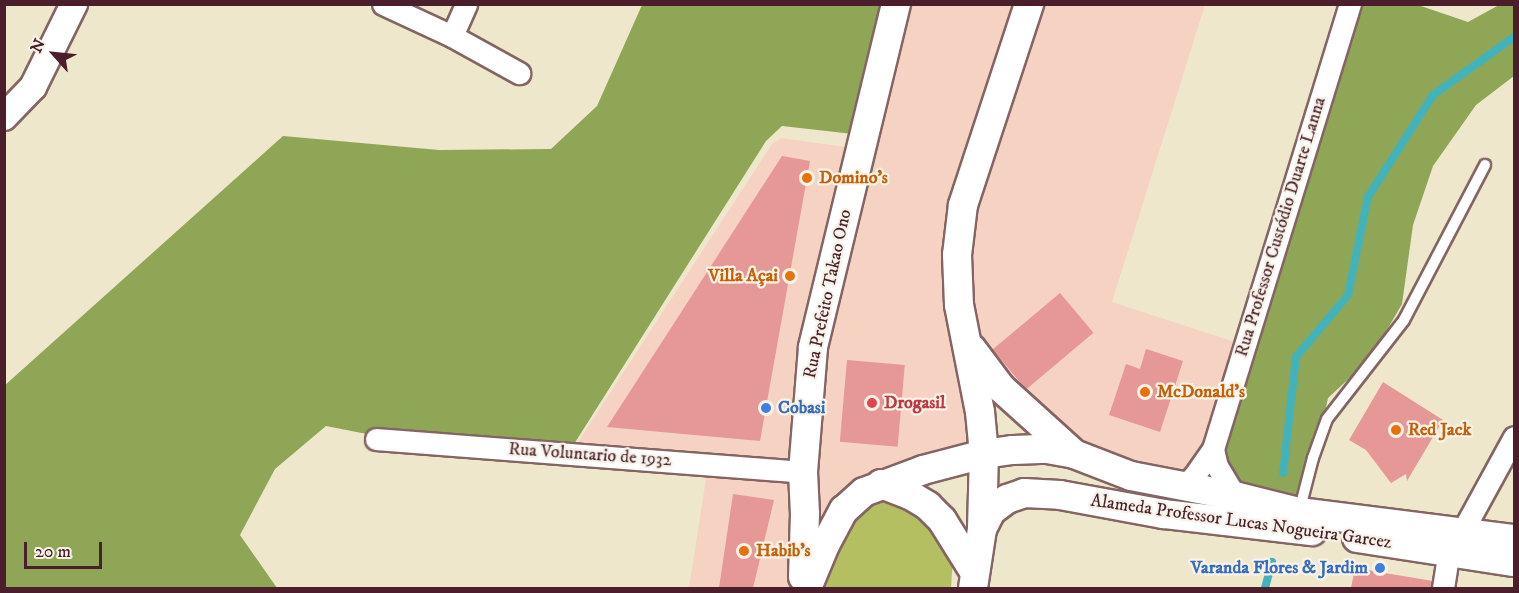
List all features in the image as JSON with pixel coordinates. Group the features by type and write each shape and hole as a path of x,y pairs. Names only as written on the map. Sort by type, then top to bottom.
{"main road":[{"name":"Rua Prefeito Takao Ono","path":"802,588 806,549 803,472 813,347 896,4"},
{"path":"974,581 981,537 984,454 980,412 959,305 957,255 963,205 1029,4"},
{"path":"965,339 1001,388 1074,454"},
{"name":"Alameda Professor Lucas Nogueira Garcez","path":"807,588 825,545 844,510 864,492 881,483 984,454 1047,449 1074,454 1131,476 1455,542 1515,562"},
{"path":"881,483 910,495 935,513 974,581"},
{"name":"Alameda Professor Lucas Nogueira Garcez","path":"981,537 991,511 1007,499 1024,493 1041,493 1164,514 1302,530 1455,542 1515,539"}],"street":[{"path":"4,117 33,87 74,4"},
{"path":"383,4 452,36 519,73"},
{"path":"452,36 466,4"},
{"name":"Rua Professor Custódio Duarte Lanna","path":"1182,488 1200,469 1213,448 1350,4"},
{"path":"1443,588 1455,542 1515,437"},
{"name":"Rua Voluntario de 1932","path":"376,439 803,472"},
{"path":"1213,448 1217,466 1235,496"}],"lane":[{"path":"1299,512 1327,419 1404,320 1485,165"}],"shaded area":[{"path":"897,5 1022,5 959,203 982,450 808,546 810,386"},
{"path":"1037,5 1205,5 1112,302 1244,345 1193,475 1075,452 1003,385 961,301 972,205"},
{"path":"781,138 859,149 800,471 571,453 772,144"},
{"path":"708,466 799,472 799,588 689,588"}],"green space":[{"path":"642,5 887,5 853,134 782,126 766,141 569,452 377,436 326,426 275,469 240,535 277,588 5,588 4,386 283,136 439,150 551,149 597,106"},
{"path":"1352,5 1418,5 1468,22 1499,5 1514,5 1514,76 1476,105 1433,166 1413,225 1402,304 1370,359 1328,398 1304,510 1238,492 1220,464 1246,345"},
{"path":"869,500 895,500 930,521 953,556 951,588 815,588 830,549"}],"building":[{"path":"782,156 810,161 760,441 607,427"},
{"path":"1060,293 1093,333 1026,389 993,350"},
{"name":"McDonald's","path":"1146,349 1183,361 1160,432 1109,415 1126,364 1140,369"},
{"name":"Drogasil","path":"847,360 905,365 898,447 840,442"},
{"name":"Red Jack","path":"1383,382 1443,420 1407,481 1406,474 1391,483 1366,450 1349,440"},
{"name":"Habib's","path":"733,494 774,500 753,588 719,588"},
{"path":"1355,568 1433,581 1432,588 1351,588"}],"waterway":[{"path":"1283,473 1296,357 1348,295 1368,197 1433,95 1514,37"},
{"path":"1265,588 1272,562"}],"place":[{"name":"Domino's","path":"807,178"},
{"name":"Villa Açai","path":"790,276"},
{"name":"McDonald's","path":"1145,392"},
{"name":"Drogasil","path":"872,403"},
{"name":"Cobasi","path":"766,408"},
{"name":"Red Jack","path":"1396,430"},
{"name":"Habib's","path":"744,551"},
{"name":"Varanda Flores & Jardim","path":"1380,568"}]}
